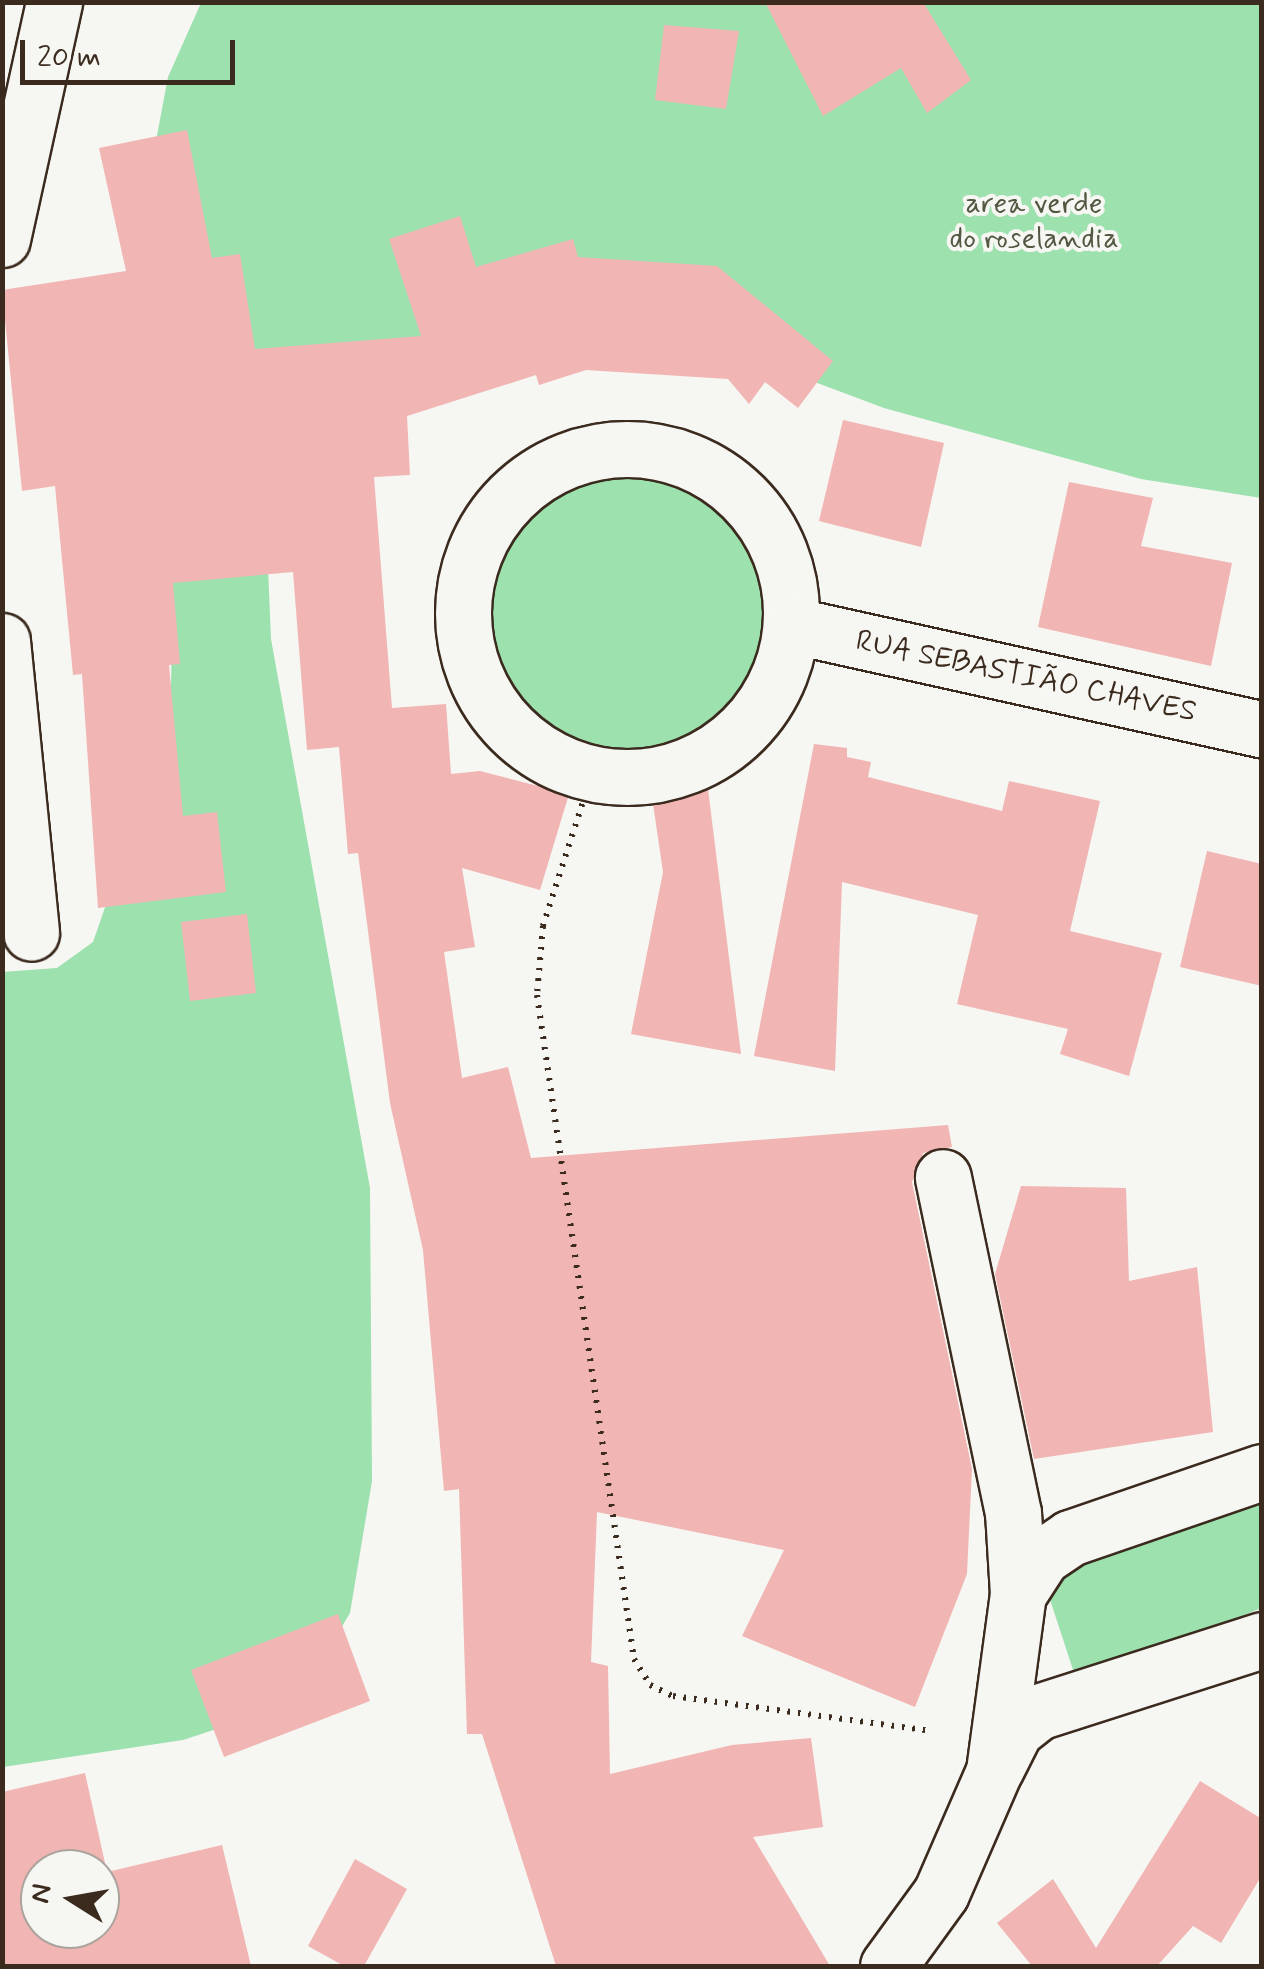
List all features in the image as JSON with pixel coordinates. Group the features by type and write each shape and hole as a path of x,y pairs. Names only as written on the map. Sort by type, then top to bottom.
{"street":[{"path":"2,239 54,2"},
{"path":"622,447 695,462 737,490 768,529 788,575 791,624 771,692 725,745 661,774 592,774 546,756 506,725 478,684 464,636 466,585 481,537 530,480 573,457 622,447"},
{"name":"RUA SEBASTIÃO CHAVES","path":"791,624 1262,729"},
{"path":"2,641 30,933"},
{"path":"943,1177 1013,1513 1018,1594 994,1771"},
{"path":"1018,1594 1042,1557 1070,1538 1262,1472"},
{"path":"888,1966 941,1893 1016,1730 1038,1712 1262,1640"}],"path":[{"path":"592,774 543,926 537,995 634,1659 650,1685 673,1696 943,1732"}],"green space":[{"name":"area verde do roselandia","path":"201,3 1261,3 1261,498 1141,479 884,408 652,321 477,328 267,544 271,639 370,1188 372,1481 350,1613 318,1666 262,1714 183,1740 3,1767 2,972 57,968 93,942 156,761 171,685 173,583 153,157 168,77"},
{"path":"630,466 659,469 687,478 713,491 735,510 754,532 767,558 776,586 776,644 767,672 754,698 735,720 713,739 687,752 659,761 630,764 601,761 573,752 547,739 525,720 506,698 493,672 484,644 481,615 484,586 493,558 506,532 525,510 547,491 573,478 601,469"},
{"path":"1261,1482 1261,1608 1078,1685 1039,1566"}],"building":[{"path":"765,2 923,2 971,80 927,113 901,68 823,116"},
{"path":"664,25 739,31 726,109 655,100"},
{"path":"187,130 212,258 240,254 255,349 421,336 389,239 460,216 476,267 573,239 578,257 717,266 833,361 798,408 765,382 749,404 728,379 586,370 539,385 536,375 407,416 410,475 374,477 392,708 446,704 451,774 480,771 569,794 540,890 462,868 475,947 444,952 462,1078 508,1067 531,1158 948,1125 952,1147 923,1153 912,1182 972,1469 967,1574 915,1707 742,1636 784,1550 597,1512 591,1662 608,1666 610,1774 732,1745 811,1738 823,1827 753,1837 830,1966 556,1966 482,1734 467,1734 459,1489 444,1491 423,1250 390,1103 358,853 348,854 339,747 307,750 293,572 173,583 180,664 169,665 183,816 217,812 226,892 98,908 82,674 73,675 55,486 22,491 2,290 126,271 99,148"},
{"path":"843,420 944,443 921,547 819,521"},
{"path":"1069,482 1153,498 1141,546 1232,563 1211,666 1038,627"},
{"path":"814,744 847,748 847,757 871,762 868,777 1002,811 1009,781 1100,801 1070,931 1162,953 1129,1076 1060,1054 1068,1029 957,1004 978,915 842,882 835,1071 754,1056"},
{"path":"708,789 741,1054 631,1034 663,872 652,797"},
{"path":"1207,851 1262,864 1262,986 1180,967"},
{"path":"247,914 256,993 190,1001 181,922"},
{"path":"1021,1186 1126,1188 1129,1281 1197,1267 1213,1432 1034,1459 995,1274"},
{"path":"338,1614 370,1701 224,1757 191,1670"},
{"path":"85,1773 102,1849 20,1849 20,1949 120,1949 120,1869 222,1845 251,1966 2,1966 2,1792"},
{"path":"1200,1781 1262,1819 1262,1875 1221,1943 1193,1926 1157,1966 1032,1966 997,1923 1053,1879 1096,1948"},
{"path":"355,1859 407,1889 364,1966 344,1966 308,1946"}]}
